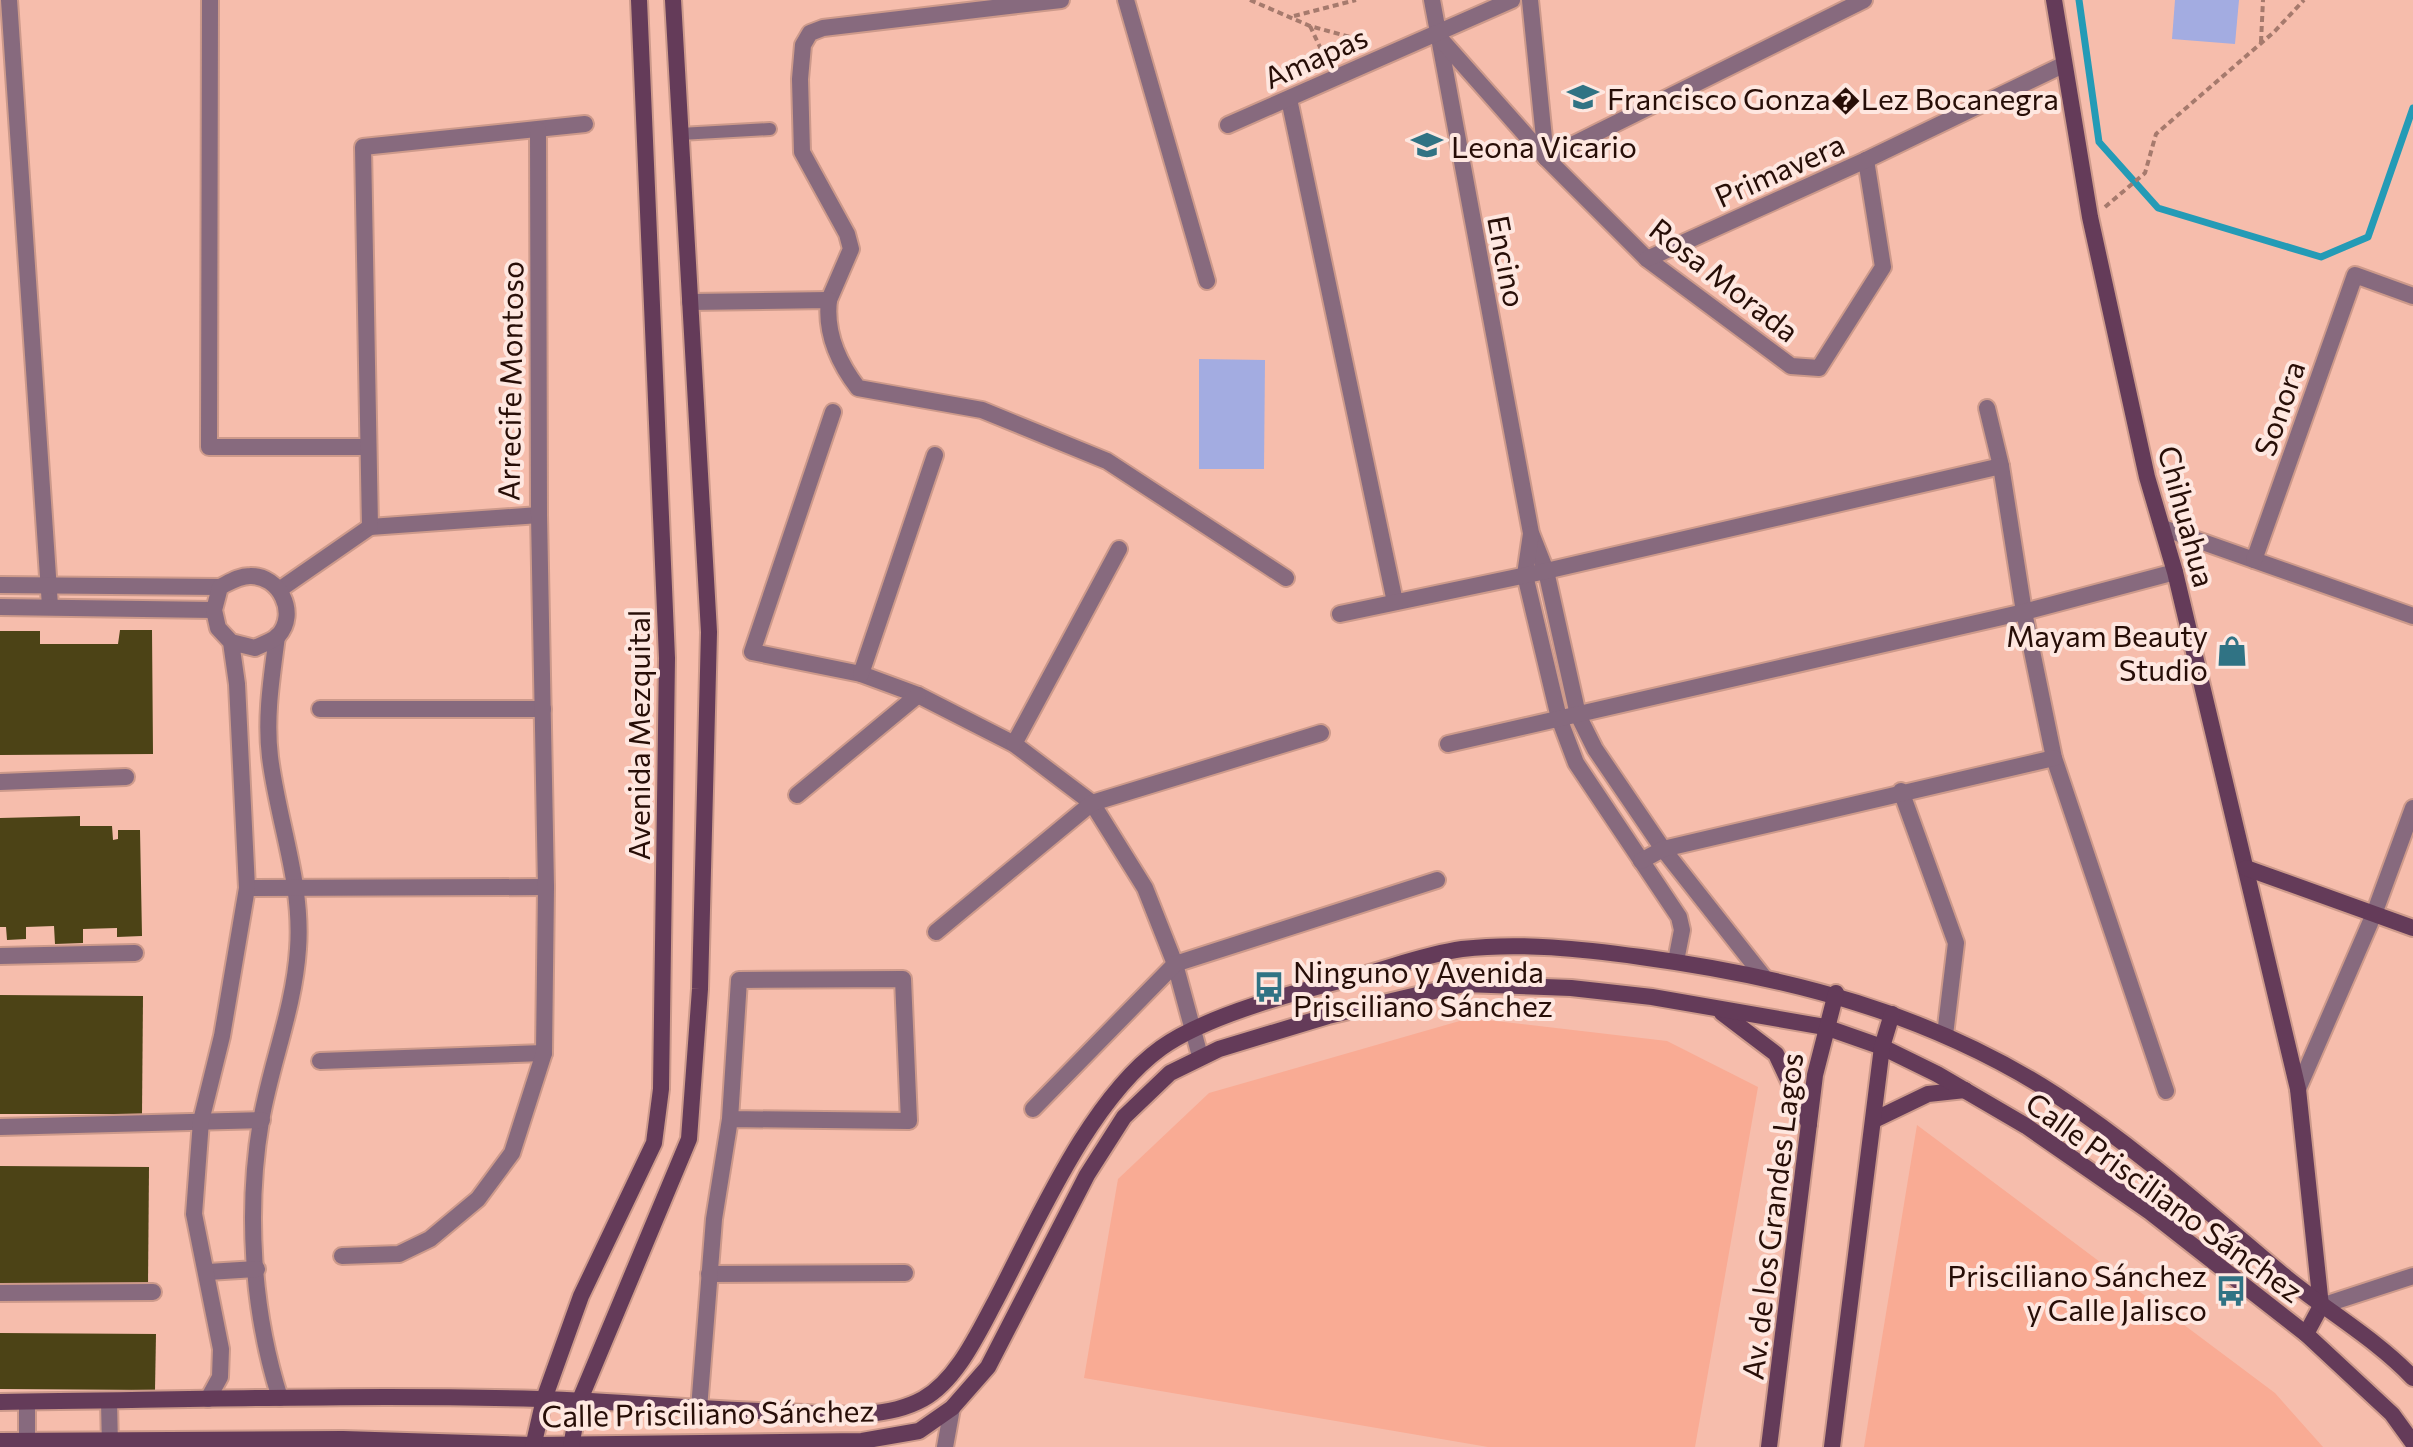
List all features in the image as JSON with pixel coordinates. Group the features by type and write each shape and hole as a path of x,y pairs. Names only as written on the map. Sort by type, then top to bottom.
{"street":[{"path":"9,0 7,80 50,606"},
{"path":"210,0 209,447 366,447"},
{"name":"Avenida Mezquital","path":"534,1446 544,1399 581,1296 654,1143 661,1089 667,658 639,0"},
{"path":"571,1445 579,1402 689,1139 700,989 709,632 673,0"},
{"path":"1061,0 823,28 810,33 803,45 800,79 802,152 847,234 851,249 829,300 826,322 843,368 858,388 982,410 1107,461 1286,578"},
{"path":"1126,0 1207,281"},
{"name":"Encino","path":"1432,0 1531,533"},
{"name":"Amapas","path":"1228,125 1512,0"},
{"path":"1530,0 1546,158 1864,0"},
{"name":"Chihuahua","path":"2054,0 2090,217 2147,477 2175,572 2298,1089 2321,1306"},
{"name":"Rosa Morada","path":"1436,34 1546,158 1647,259 1791,366 1819,368 1883,267 1866,160"},
{"name":"Primavera","path":"1647,259 1866,160 2063,65"},
{"path":"1289,99 1395,602"},
{"path":"279,590 370,527 366,447 363,147 585,124"},
{"name":"Arrecife Montoso","path":"370,527 539,515 538,130"},
{"name":"Sonora","path":"2254,560 2355,275 2413,296"},
{"path":"690,302 829,300"},
{"path":"1987,408 2001,466 2024,612 2054,758 2166,1091"},
{"path":"833,412 752,652 861,674 918,695 1014,744 1092,803 1145,888 1175,964 1200,1056"},
{"path":"861,674 935,455"},
{"path":"1340,614 1546,571 2001,466"},
{"path":"342,1256 399,1254 430,1239 478,1199 512,1153 544,1053 546,887 539,515"},
{"path":"2163,528 2413,616"},
{"path":"1531,533 1546,571 1578,715 1595,749 1663,849 1763,976"},
{"path":"1531,533 1525,575 1559,718 1576,763 1679,917 1682,930 1676,961"},
{"path":"1014,744 1119,549"},
{"path":"1448,744 2024,612 2175,572"},
{"path":"0,585 220,587 251,576 267,580 279,590 286,605 285,621 277,636 268,708 270,757 296,889 298,947 289,1016 262,1120 253,1202 266,1356 280,1398"},
{"path":"220,587 214,610 218,628 231,642 255,648 277,636"},
{"path":"0,607 214,610"},
{"path":"208,1399 220,1377 221,1349 194,1214 201,1121 222,1036 247,888 239,715 231,642"},
{"path":"797,795 918,695"},
{"path":"320,709 543,709"},
{"path":"936,932 1092,803 1321,733"},
{"path":"1641,861 1663,849 1901,791 2054,758"},
{"path":"0,782 126,777"},
{"path":"1901,791 1956,943 1945,1035"},
{"name":"Chihuahua","path":"2298,1089 2374,914 2413,808"},
{"path":"2246,868 2413,928"},
{"path":"1033,1109 1175,964 1437,880"},
{"path":"247,888 546,887"},
{"name":"Calle Prisciliano Sánchez","path":"0,1402 280,1398 544,1399 858,1415 926,1398 957,1366 976,1338 1071,1159 1113,1096 1158,1050 1194,1029 1313,987 1463,949 1577,948 1763,976 1836,993 1945,1035 2053,1093 2169,1178 2321,1306 2397,1361 2413,1378"},
{"path":"0,956 135,953"},
{"path":"699,1409 709,1274 730,1119 739,980 903,979 909,1121 730,1119"},
{"name":"Calle Prisciliano Sánchez","path":"0,1441 27,1444 534,1446 862,1441 919,1431 952,1408 988,1367 1087,1175 1124,1117 1170,1073 1200,1056 1328,1016 1464,984 1571,988 1714,1007 1825,1027 1882,1047 2026,1126 2150,1212 2306,1334 2392,1414 2413,1443"},
{"name":"Av. de los Grandes Lagos","path":"1769,1447 1815,1075 1836,993"},
{"path":"1714,1007 1776,1054 1810,1127"},
{"path":"1832,1447 1882,1047 1892,1014"},
{"path":"320,1061 544,1053"},
{"path":"1874,1120 1928,1094 1965,1090"},
{"path":"0,1127 262,1120"},
{"path":"208,1272 257,1269"},
{"path":"709,1274 905,1273"},
{"path":"2306,1334 2321,1306 2413,1276"},
{"path":"0,1293 153,1292"},
{"path":"109,1401 110,1444"},
{"path":"27,1402 27,1444"},
{"path":"945,1447 952,1408"}],"lane":[{"path":"680,134 770,129"}],"path":[{"path":"1250,0 1294,16 1310,26 1400,50"},
{"path":"1294,16 1356,0"},
{"path":"2261,42 2263,0"},
{"path":"2090,217 2145,173 2156,134 2304,0"},
{"path":"1310,26 1335,79"}],"shaded area":[{"path":"2175,0 2239,0 2235,44 2172,39"},
{"path":"1199,359 1265,360 1264,469 1199,469"},
{"path":"1470,1018 1667,1041 1758,1087 1695,1447 1488,1447 1084,1378 1118,1179 1209,1093"},
{"path":"1917,1125 2275,1393 2323,1447 1864,1447"}],"building":[{"path":"120,630 152,630 153,754 0,755 0,631 40,631 40,644 118,644"},
{"path":"80,816 80,826 112,826 113,840 118,839 118,830 140,830 142,936 117,937 117,928 83,929 83,943 55,944 54,926 26,927 26,939 7,940 6,927 0,927 0,818"},
{"path":"0,995 143,996 142,1114 0,1114"},
{"path":"0,1166 149,1167 148,1285 0,1284"},
{"path":"0,1333 156,1334 155,1390 0,1389"}],"waterway":[{"path":"2079,0 2099,142 2158,208 2321,257 2368,237 2413,108"}],"place":[{"name":"Francisco Gonza�Lez Bocanegra","path":"1583,97"},
{"name":"Leona Vicario","path":"1427,145"},
{"name":"Mayam Beauty Studio","path":"2232,651"},
{"name":"Ninguno y Avenida Prisciliano Sánchez","path":"1269,987"},
{"name":"Prisciliano Sánchez y Calle Jalisco","path":"2231,1291"}]}
